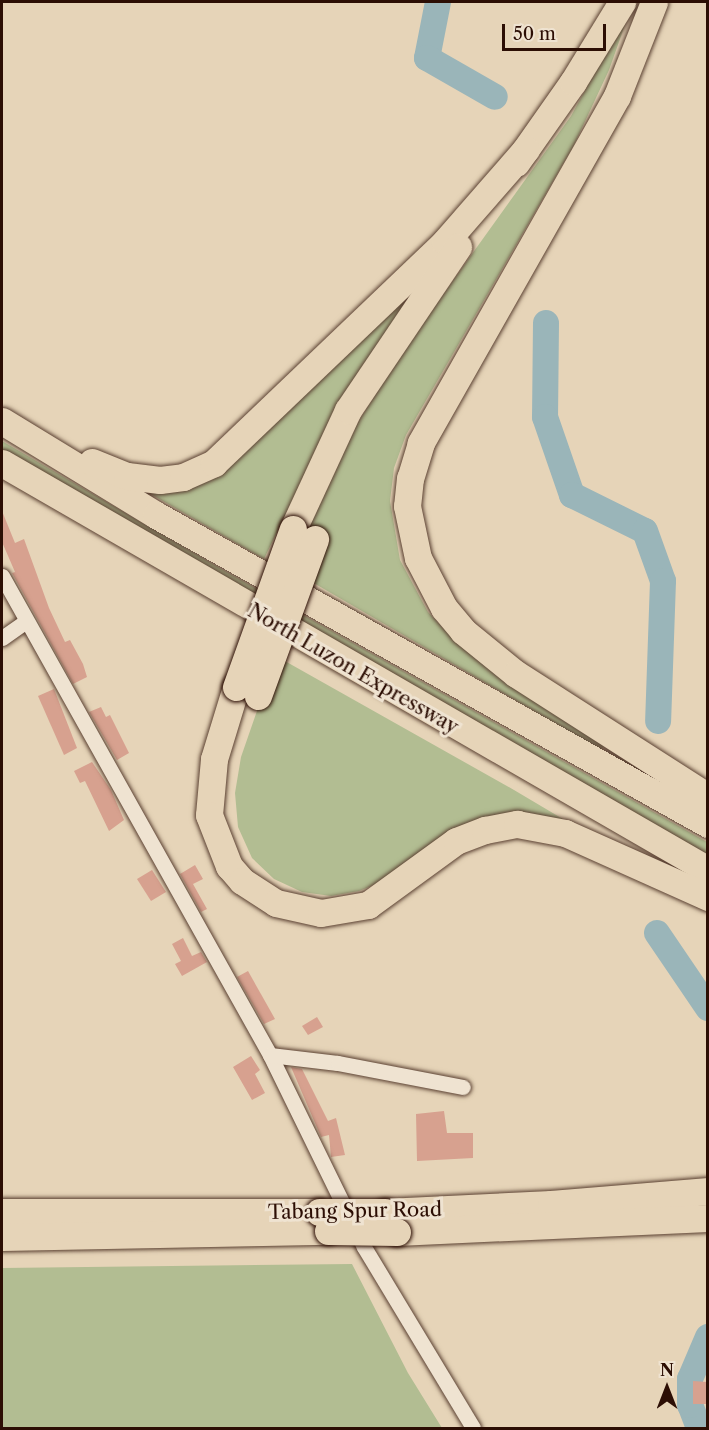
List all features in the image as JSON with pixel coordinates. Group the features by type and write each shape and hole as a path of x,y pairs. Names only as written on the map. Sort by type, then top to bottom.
{"highway":[{"path":"622,2 573,82 372,371 330,444 304,534 247,691 214,759 209,815 229,866 242,881 276,903 321,914 368,905 456,841 485,830 517,824 565,833 708,897"},
{"path":"654,2 617,96 429,428 412,468 407,506 418,558 444,608 463,631 516,674 708,797"},
{"path":"2,417 127,476 170,479 205,468 275,408 445,242 526,149"},
{"name":"North Luzon Expressway","path":"2,421 156,515 708,824"},
{"name":"North Luzon Expressway","path":"2,463 708,870"},
{"name":"Tabang Spur Road","path":"391,1222 551,1204 708,1191"},
{"name":"Tabang Spur Road","path":"2,1212 323,1222 708,1218"},
{"name":"Tabang Spur Road","path":"2,1237 323,1222"}],"street":[{"path":"2,576 25,622 270,1055 364,1247 472,1428"},
{"path":"2,638 25,622"},
{"path":"270,1055 463,1087"}],"green space":[{"path":"632,5 609,70 574,145 406,435 394,468 390,501 400,560 428,612 446,631 607,741 601,750 293,571 323,484 357,424 401,353 571,116"},
{"path":"423,279 290,505 264,559 149,493 151,489 164,489"},
{"path":"2,441 223,570 707,842 707,855 2,453"},
{"path":"276,656 573,825 540,818 359,891 331,896 302,892 274,879 252,858 238,827 235,793 241,757"},
{"path":"352,1264 408,1373 442,1428 2,1428 2,1268"}],"building":[{"path":"2,511 15,543 24,539 49,608 65,642 70,640 83,664 87,677 73,684 12,573 15,572 2,542"},
{"path":"54,689 77,748 64,755 38,696"},
{"path":"101,707 106,717 110,715 129,753 117,760 89,712"},
{"path":"92,762 111,790 124,820 109,831 85,781 80,783 74,771"},
{"path":"195,865 203,879 193,884 207,909 201,912 180,874"},
{"path":"152,870 166,892 151,901 137,879"},
{"path":"183,938 192,956 201,952 207,962 182,976 175,964 181,961 172,944"},
{"path":"248,971 275,1019 264,1024 237,977"},
{"path":"317,1017 323,1027 308,1035 302,1026"},
{"path":"251,1056 260,1070 255,1074 265,1093 252,1100 233,1067"},
{"path":"291,1067 302,1069 328,1121 336,1118 345,1155 331,1157 329,1135 321,1137"},
{"path":"444,1111 447,1133 473,1133 473,1158 417,1161 416,1114"},
{"path":"693,1381 707,1382 706,1404 693,1404"}],"waterway":[{"path":"438,2 427,58 495,97"},
{"path":"546,323 545,417 572,495 645,531 663,581 658,721"},
{"path":"657,933 708,1008"},
{"path":"699,1428 690,1405 690,1379 708,1337"}]}
